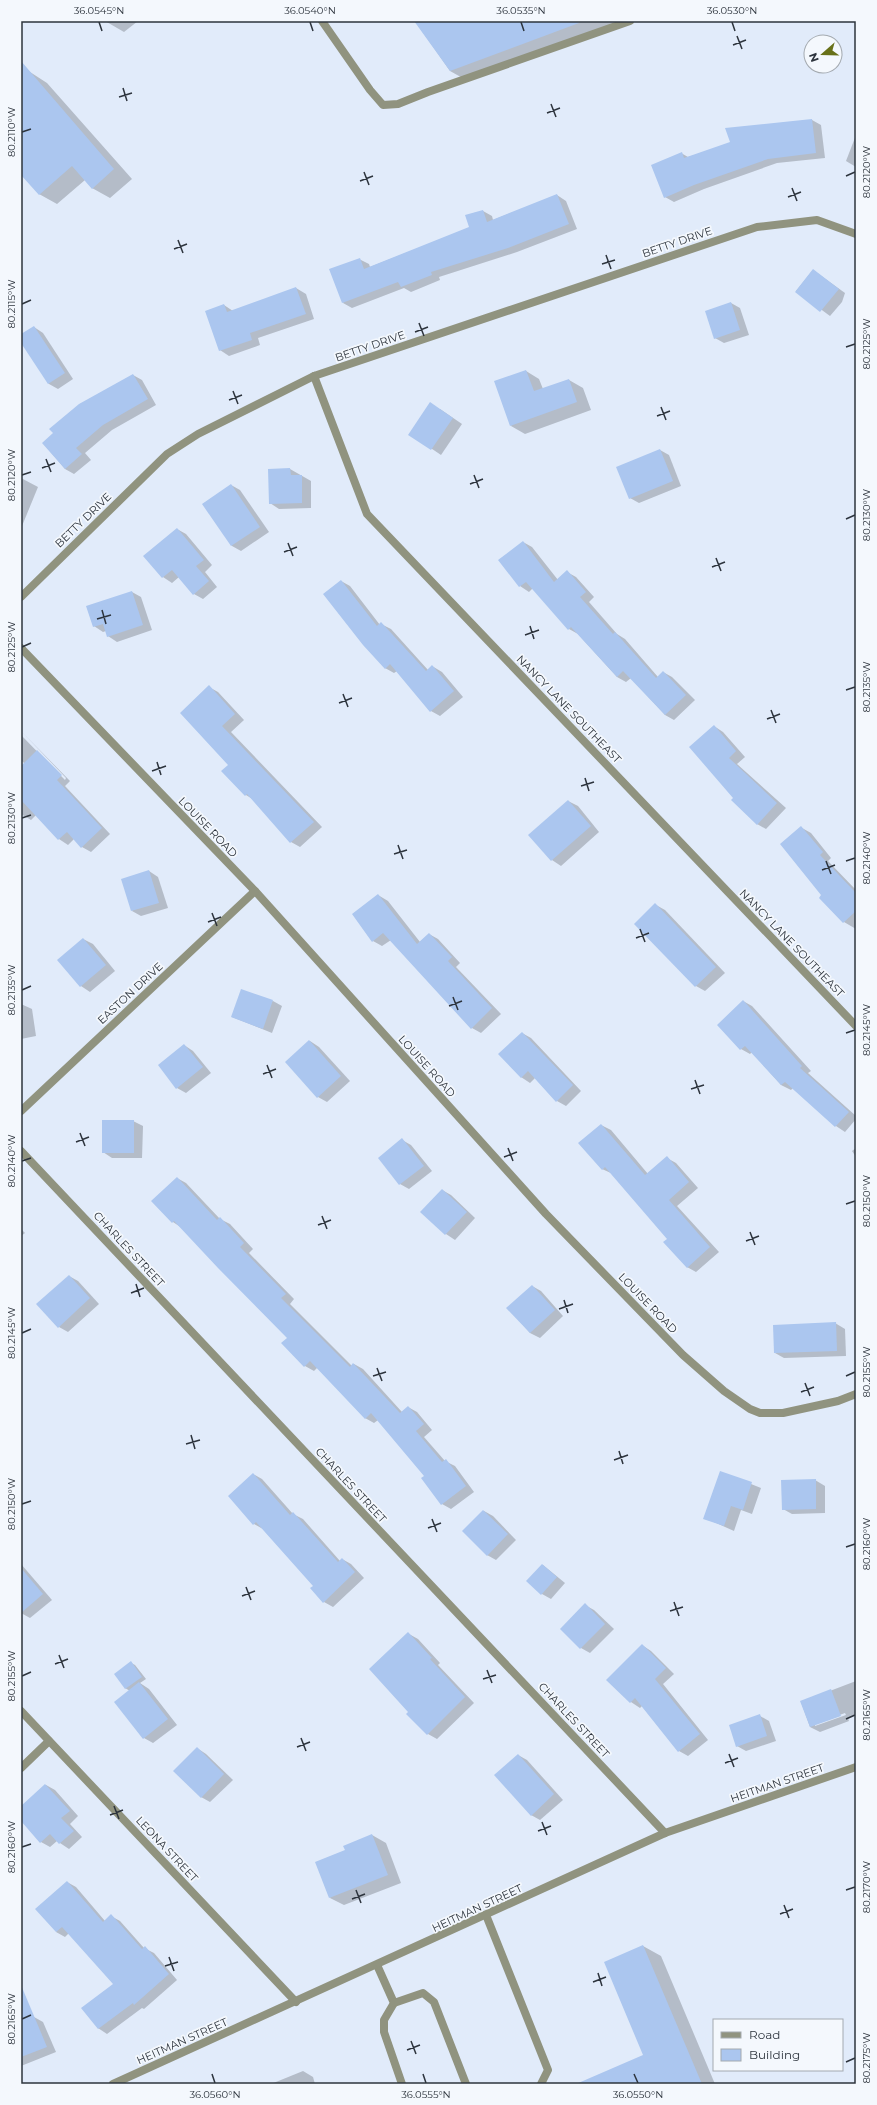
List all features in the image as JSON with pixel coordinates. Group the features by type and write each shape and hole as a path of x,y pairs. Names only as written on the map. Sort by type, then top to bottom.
{"street":[{"path":"322,21 370,90 383,105 398,104 630,21"},
{"name":"BETTY DRIVE","path":"21,597 167,454 198,434 314,376 757,227 817,220 856,234"},
{"name":"NANCY LANE SOUTHEAST","path":"314,376 367,514 856,1026"},
{"name":"LOUISE ROAD","path":"21,648 255,891 546,1214 683,1355 724,1391 750,1409 760,1413 783,1413 838,1402 856,1394"},
{"name":"EASTON DRIVE","path":"21,1111 255,891"},
{"name":"CHARLES STREET","path":"21,1151 665,1833"},
{"name":"LEONA STREET","path":"21,1711 296,2002"},
{"path":"21,1768 49,1740"},
{"name":"HEITMAN STREET","path":"113,2084 378,1965 665,1833 856,1767"},
{"path":"486,1915 548,2070 541,2084"},
{"path":"378,1965 394,2003"},
{"path":"402,2084 384,2032 384,2020 394,2003 423,1993 430,1997 434,2002 466,2084"}],"building":[{"path":"414,21 579,21 579,23 450,71"},
{"path":"21,61 114,169 92,189 72,166 39,195 21,175"},
{"path":"812,119 816,153 768,159 694,185 664,198 651,165 682,152 684,158 730,142 725,128"},
{"path":"557,194 569,224 508,248 431,272 432,275 401,287 398,282 342,303 329,269 360,258 364,269 469,227 465,215 483,210 487,222"},
{"path":"813,269 839,289 820,312 795,292"},
{"path":"296,287 306,314 250,333 252,340 219,351 205,311 224,304 227,312"},
{"path":"731,302 740,330 714,339 705,311"},
{"path":"34,326 65,373 48,384 21,343 21,334"},
{"path":"526,370 534,391 569,379 577,402 510,426 494,381"},
{"path":"133,374 148,399 103,425 76,448 82,454 65,469 42,443 53,433 49,429 79,404"},
{"path":"430,402 453,418 431,450 408,435"},
{"path":"660,449 673,481 629,499 616,467"},
{"path":"290,468 291,475 302,475 302,503 269,504 268,469"},
{"path":"231,484 260,527 231,546 202,504"},
{"path":"177,528 204,560 196,566 209,581 193,595 172,570 162,578 143,556"},
{"path":"523,541 554,582 567,570 586,592 580,597 613,634 615,632 656,678 663,671 686,695 665,715 623,671 617,677 571,627 568,630 526,582 519,587 498,560"},
{"path":"341,580 377,626 381,622 426,671 432,665 454,691 430,712 390,664 385,669 363,645 323,594"},
{"path":"132,591 143,625 107,637 103,624 93,627 86,606"},
{"path":"209,685 235,714 222,726 314,822 290,843 247,794 245,796 221,771 228,765 180,713"},
{"path":"714,725 736,751 729,758 777,803 757,825 731,800 733,798 689,747"},
{"path":"37,750 62,775 57,780 102,828 81,848 67,832 58,840 21,800 21,766"},
{"path":"568,800 591,826 551,861 528,835"},
{"path":"801,826 823,852 820,855 856,893 856,911 843,923 819,898 821,895 780,844"},
{"path":"149,870 159,903 131,911 121,879"},
{"path":"378,894 417,944 429,933 452,957 448,961 492,1008 471,1029 383,933 372,942 352,914"},
{"path":"655,903 716,967 695,987 634,924"},
{"path":"83,938 106,965 80,987 57,960"},
{"path":"241,989 273,1000 263,1029 231,1017"},
{"path":"743,1000 802,1066 800,1068 849,1112 835,1127 785,1082 781,1085 745,1046 740,1050 717,1025"},
{"path":"522,1032 573,1085 556,1102 528,1071 521,1078 498,1054"},
{"path":"309,1040 341,1076 317,1098 285,1062"},
{"path":"184,1044 203,1067 176,1089 158,1065"},
{"path":"102,1120 134,1120 134,1153 102,1153"},
{"path":"601,1124 645,1175 667,1156 689,1182 669,1200 710,1247 687,1268 663,1242 667,1239 605,1167 602,1170 578,1143"},
{"path":"402,1138 424,1166 399,1185 378,1158"},
{"path":"177,1177 217,1220 220,1217 244,1243 240,1247 286,1294 281,1298 350,1367 353,1363 400,1413 408,1406 424,1424 416,1431 442,1462 446,1459 466,1486 441,1505 421,1478 424,1476 371,1413 365,1419 310,1361 304,1367 281,1343 287,1338 174,1221 172,1223 151,1201"},
{"path":"442,1189 467,1212 445,1235 420,1212"},
{"path":"69,1275 90,1298 58,1328 36,1304"},
{"path":"532,1285 555,1310 530,1333 506,1308"},
{"path":"836,1322 837,1351 774,1353 773,1325"},
{"path":"720,1471 752,1482 743,1510 731,1506 724,1526 703,1519"},
{"path":"253,1473 290,1515 293,1512 338,1562 342,1558 355,1572 323,1603 310,1588 313,1586 256,1522 253,1525 228,1496"},
{"path":"816,1479 816,1509 782,1510 781,1480"},
{"path":"483,1510 508,1534 487,1556 462,1531"},
{"path":"542,1564 557,1577 541,1595 526,1581"},
{"path":"21,1568 43,1594 21,1613"},
{"path":"585,1603 605,1624 580,1649 560,1629"},
{"path":"408,1632 432,1658 430,1659 465,1697 427,1735 406,1714 408,1712 369,1669"},
{"path":"642,1644 666,1668 655,1679 700,1734 678,1752 635,1698 630,1703 606,1680"},
{"path":"131,1661 142,1677 125,1689 114,1674"},
{"path":"139,1682 168,1719 143,1739 114,1702"},
{"path":"831,1689 841,1716 810,1727 800,1701"},
{"path":"760,1714 767,1736 736,1747 729,1725"},
{"path":"197,1747 224,1774 201,1798 173,1771"},
{"path":"518,1754 554,1794 531,1816 494,1775"},
{"path":"45,1784 70,1811 61,1818 74,1831 59,1844 50,1834 40,1843 21,1821 21,1806"},
{"path":"372,1834 388,1875 329,1898 315,1862 345,1850 343,1846"},
{"path":"67,1881 103,1922 111,1914 142,1949 145,1946 169,1974 134,2005 133,2003 98,2029 81,2008 113,1984 62,1927 56,1932 35,1909"},
{"path":"643,1945 702,2084 576,2084 643,2055 604,1962"},
{"path":"21,1985 47,2047 21,2057"}]}
